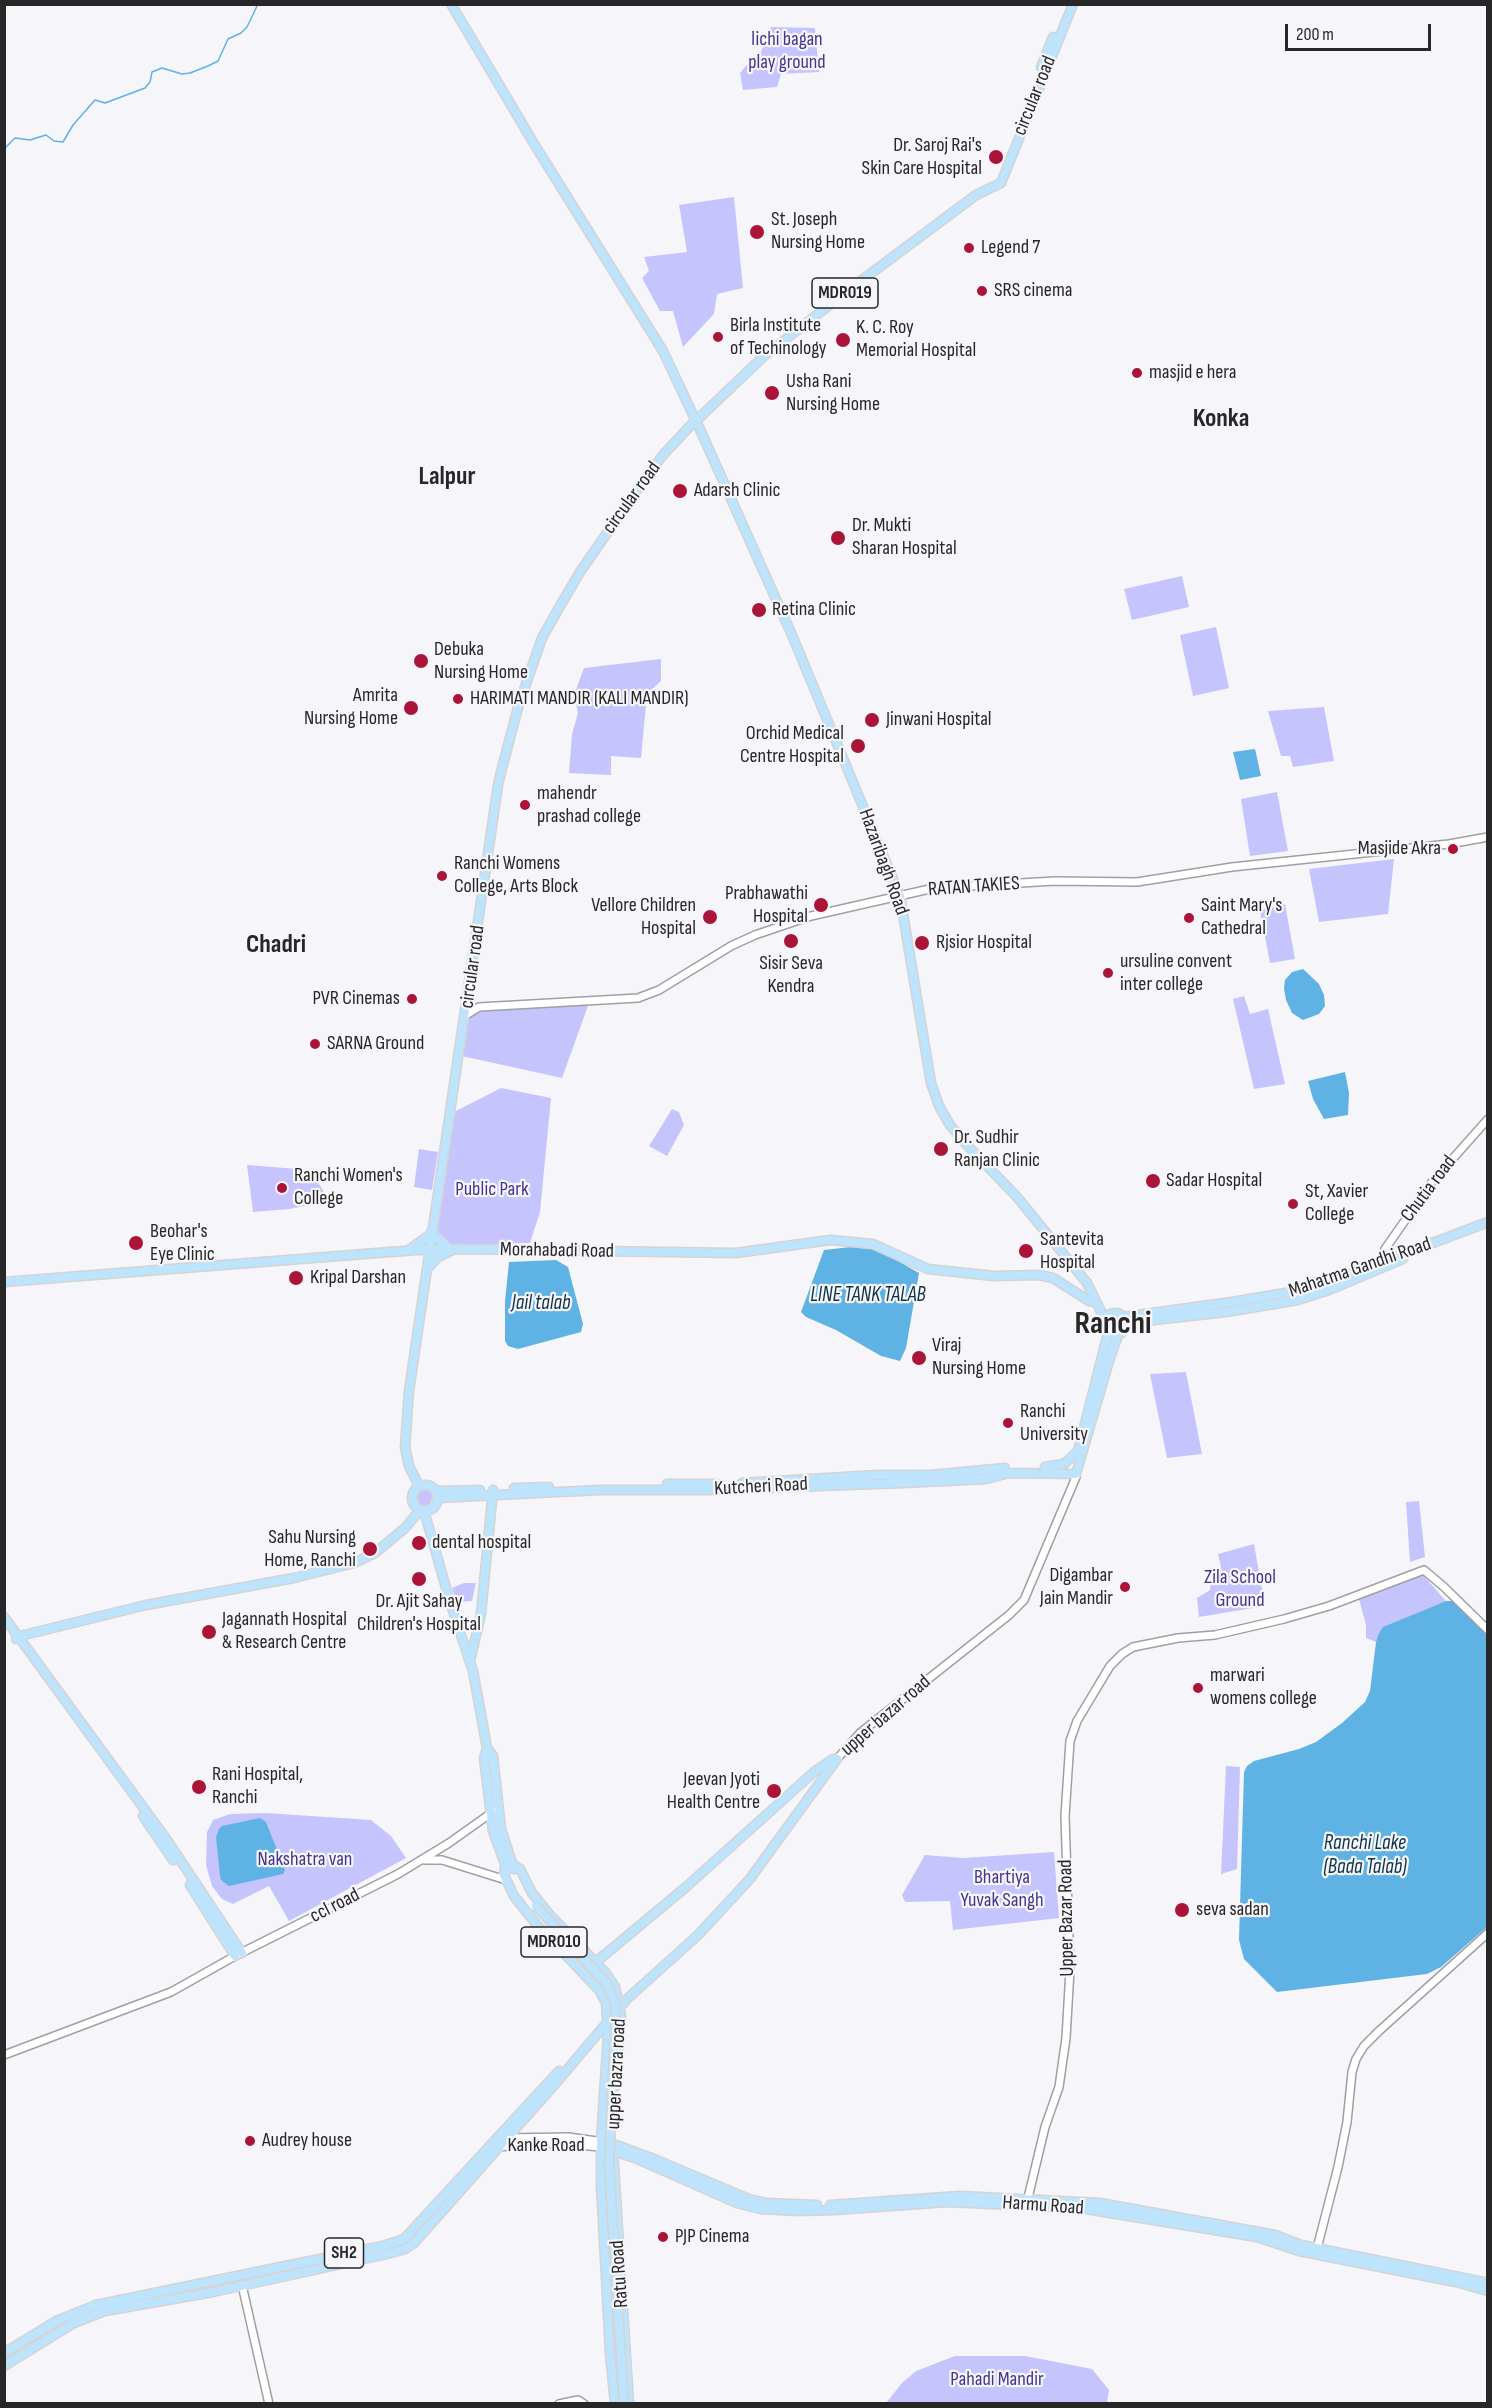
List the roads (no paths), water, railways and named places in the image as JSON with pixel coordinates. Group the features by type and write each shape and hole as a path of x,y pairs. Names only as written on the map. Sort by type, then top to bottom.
{"main road":[{"name":"Hazaribagh Road","path":"451,4 663,351 792,635 900,896 932,1083 939,1106 950,1125 965,1143 1017,1197 1087,1283 1105,1320"},
{"name":"circular road","path":"998,184 1067,4"},
{"name":"circular road","path":"422,1510 413,1503 412,1493 419,1486 406,1457 405,1431 431,1233 466,1015 498,785 519,704 542,638 580,572 641,484 663,455 696,421 763,357 982,190 998,184 1073,4"},
{"name":"Mahatma Gandhi Road","path":"1126,1327 1145,1322 1298,1300 1329,1290 1388,1262 1488,1222"},
{"name":"Mahatma Gandhi Road","path":"1123,1317 1242,1301 1303,1290 1488,1227"},
{"path":"431,1233 453,1249 427,1266 411,1251 431,1233"},
{"name":"Morahabadi Road","path":"4,1282 429,1250 736,1253 830,1240 873,1244 928,1269 994,1276 1039,1275 1053,1278 1098,1305"},
{"path":"1077,1473 1108,1361 1118,1335 1126,1327 1123,1317 1098,1305"},
{"path":"1112,1313 1105,1320 1104,1327 1108,1333 1118,1335"},
{"path":"470,1661 481,1614 493,1492 729,1484 870,1475 931,1475 1058,1466 1064,1464 1078,1451 1108,1333"},
{"name":"Kutcheri Road","path":"437,1495 905,1483 986,1479 1009,1473 1077,1473"},
{"path":"18,1637 146,1605 335,1569 364,1559 405,1528 422,1510 433,1507 437,1495 429,1485 419,1486"},
{"path":"422,1510 470,1661 487,1748 493,1756 493,1831 509,1865 534,1908 603,1985 610,2003 612,2023 604,2165 617,2403"},
{"path":"405,1528 418,1522 426,1523"},
{"path":"4,1617 167,1840 238,1954"},
{"path":"4,1626 18,1637"},
{"name":"MDR010","path":"596,1962 686,1887 814,1772 837,1758"},
{"name":"upper bazar road","path":"608,2019 622,2003 698,1935 749,1880 837,1758"},
{"name":"upper bazra road","path":"601,2144 608,2019 602,1994 537,1925 514,1896 504,1875 509,1865 520,1869 532,1893 549,1914 613,1982 622,2003 613,2147"},
{"path":"534,1908 606,1983 616,2005 609,2165 624,2403"},
{"name":"SH2","path":"4,2366 72,2324 97,2314 405,2249 422,2236 608,2019"},
{"name":"SH2","path":"4,2354 58,2320 96,2305 398,2242 419,2226 491,2147 503,2141"},
{"name":"Harmu Road","path":"601,2144 613,2147 737,2203 773,2210 835,2210 948,2202 1027,2202 1080,2208 1257,2237 1488,2291"},
{"name":"Ratu Road","path":"601,2144 607,2308 617,2403"},
{"name":"Ratu Road","path":"613,2147 629,2403"},
{"name":"Harmu Road","path":"1316,2251 1488,2283"}],"street":[{"name":"RATAN TAKIES","path":"466,1015 479,1007 638,998 659,990 731,946 755,935 811,916 934,888 1055,881 1137,882 1232,867 1449,844 1488,837"},
{"name":"RATAN TAKIES","path":"467,1001 479,1007"},
{"name":"Chutia road","path":"1388,1262 1385,1249 1432,1182 1488,1119"},
{"name":"upper bazar road","path":"837,1758 860,1733 1010,1615 1024,1600 1077,1473"},
{"name":"Upper Bazar Road","path":"1027,2202 1045,2127 1059,2087 1066,2038 1070,1970 1065,1816 1070,1741 1077,1720 1110,1666 1133,1647 1170,1639 1215,1635 1284,1619 1329,1606 1424,1570 1488,1630"},
{"name":"ccl road","path":"4,2055 171,1992 238,1954 398,1874 449,1843 494,1811"},
{"path":"419,1861 442,1860 506,1881"},
{"path":"1316,2251 1338,2167 1348,2112 1352,2072 1356,2059 1364,2046 1379,2031 1488,1933"},
{"name":"Kanke Road","path":"503,2141 568,2138 601,2144"},
{"name":"Kanke Road","path":"503,2141 601,2144"},
{"path":"242,2285 269,2403"},
{"path":"559,2403 578,2400 584,2403"}],"water":[{"path":"1255,749 1261,776 1240,780 1233,752"},
{"path":"1303,969 1319,984 1324,995 1325,1006 1319,1014 1303,1020 1292,1013 1284,988 1285,980 1292,972"},
{"path":"1345,1072 1349,1093 1348,1115 1324,1119 1313,1099 1308,1081"},
{"name":"LINE TANK TALAB","path":"851,1247 879,1250 919,1273 906,1348 900,1361 881,1356 836,1330 806,1317 801,1312 824,1250"},
{"name":"Jail talab","path":"556,1260 568,1267 583,1324 581,1332 518,1349 508,1346 505,1341 505,1301 509,1262"},
{"name":"Ranchi Lake (Bada Talab)","path":"1446,1601 1455,1601 1487,1635 1487,1927 1441,1967 1427,1974 1277,1992 1244,1959 1239,1940 1244,1772 1247,1766 1254,1761 1316,1742 1342,1723 1365,1702 1370,1691 1376,1642 1383,1627"},
{"path":"260,1818 266,1822 285,1870 283,1874 229,1886 221,1880 220,1876 216,1837 219,1829 222,1826"}],"waterway":[{"path":"4,149 15,138 30,140 46,135 54,141 63,142 73,125 95,100 105,103 145,88 150,82 152,72 162,68 182,74 218,61 228,39 241,33 247,27 258,4"}],"place":[{"name":"Dr. Saroj Rai's Skin Care Hospital","path":"996,157"},
{"name":"St. Joseph Nursing Home","path":"757,232"},
{"name":"Legend 7","path":"969,248"},
{"name":"SRS cinema","path":"982,291"},
{"name":"Birla Institute of Techinology","path":"718,337"},
{"name":"K. C. Roy Memorial Hospital","path":"843,340"},
{"name":"masjid e hera","path":"1137,373"},
{"name":"Usha Rani Nursing Home","path":"772,393"},
{"name":"Adarsh Clinic","path":"680,491"},
{"name":"Dr. Mukti Sharan Hospital","path":"838,538"},
{"name":"Retina Clinic","path":"759,610"},
{"name":"Debuka Nursing Home","path":"421,661"},
{"name":"HARIMATI MANDIR (KALI MANDIR)","path":"458,699"},
{"name":"Amrita Nursing Home","path":"411,708"},
{"name":"Jinwani Hospital","path":"872,720"},
{"name":"Orchid Medical Centre Hospital","path":"858,746"},
{"name":"mahendr prashad college","path":"525,805"},
{"name":"Masjide Akra","path":"1453,849"},
{"name":"Ranchi Womens College, Arts Block","path":"442,876"},
{"name":"Prabhawathi Hospital","path":"821,905"},
{"name":"Vellore Children Hospital","path":"710,917"},
{"name":"Saint Mary's Cathedral","path":"1189,918"},
{"name":"Sisir Seva Kendra","path":"791,941"},
{"name":"Rjsior Hospital","path":"922,943"},
{"name":"ursuline convent inter college","path":"1108,973"},
{"name":"PVR Cinemas","path":"412,999"},
{"name":"SARNA Ground","path":"315,1044"},
{"name":"Dr. Sudhir Ranjan Clinic","path":"941,1149"},
{"name":"Sadar Hospital","path":"1153,1181"},
{"name":"Ranchi Women's College","path":"282,1188"},
{"name":"St, Xavier College","path":"1293,1204"},
{"name":"Beohar's Eye Clinic","path":"136,1243"},
{"name":"Santevita Hospital","path":"1026,1251"},
{"name":"Kripal Darshan","path":"296,1278"},
{"name":"Viraj Nursing Home","path":"919,1358"},
{"name":"Ranchi University","path":"1008,1423"},
{"name":"dental hospital","path":"419,1543"},
{"name":"Sahu Nursing Home, Ranchi","path":"370,1549"},
{"name":"Dr. Ajit Sahay Children's Hospital","path":"419,1579"},
{"name":"Digambar Jain Mandir","path":"1125,1587"},
{"name":"Jagannath Hospital & Research Centre","path":"209,1632"},
{"name":"marwari womens college","path":"1198,1688"},
{"name":"Rani Hospital, Ranchi","path":"199,1787"},
{"name":"Jeevan Jyoti Health Centre","path":"774,1791"},
{"name":"seva sadan","path":"1182,1910"},
{"name":"Audrey house","path":"250,2141"},
{"name":"PJP Cinema","path":"663,2237"}],"district":[{"name":"Konka","path":"1221,419"},
{"name":"Lalpur","path":"447,477"},
{"name":"Chadri","path":"276,945"},
{"name":"Ranchi","path":"1113,1325"}],"park label":[{"name":"lichi bagan play ground","path":"787,52"},
{"name":"Public Park","path":"492,1190"},
{"name":"Zila School Ground","path":"1240,1590"},
{"name":"Nakshatra van","path":"305,1860"},
{"name":"Bhartiya Yuvak Sangh","path":"1002,1890"},
{"name":"Pahadi Mandir","path":"997,2380"}]}
